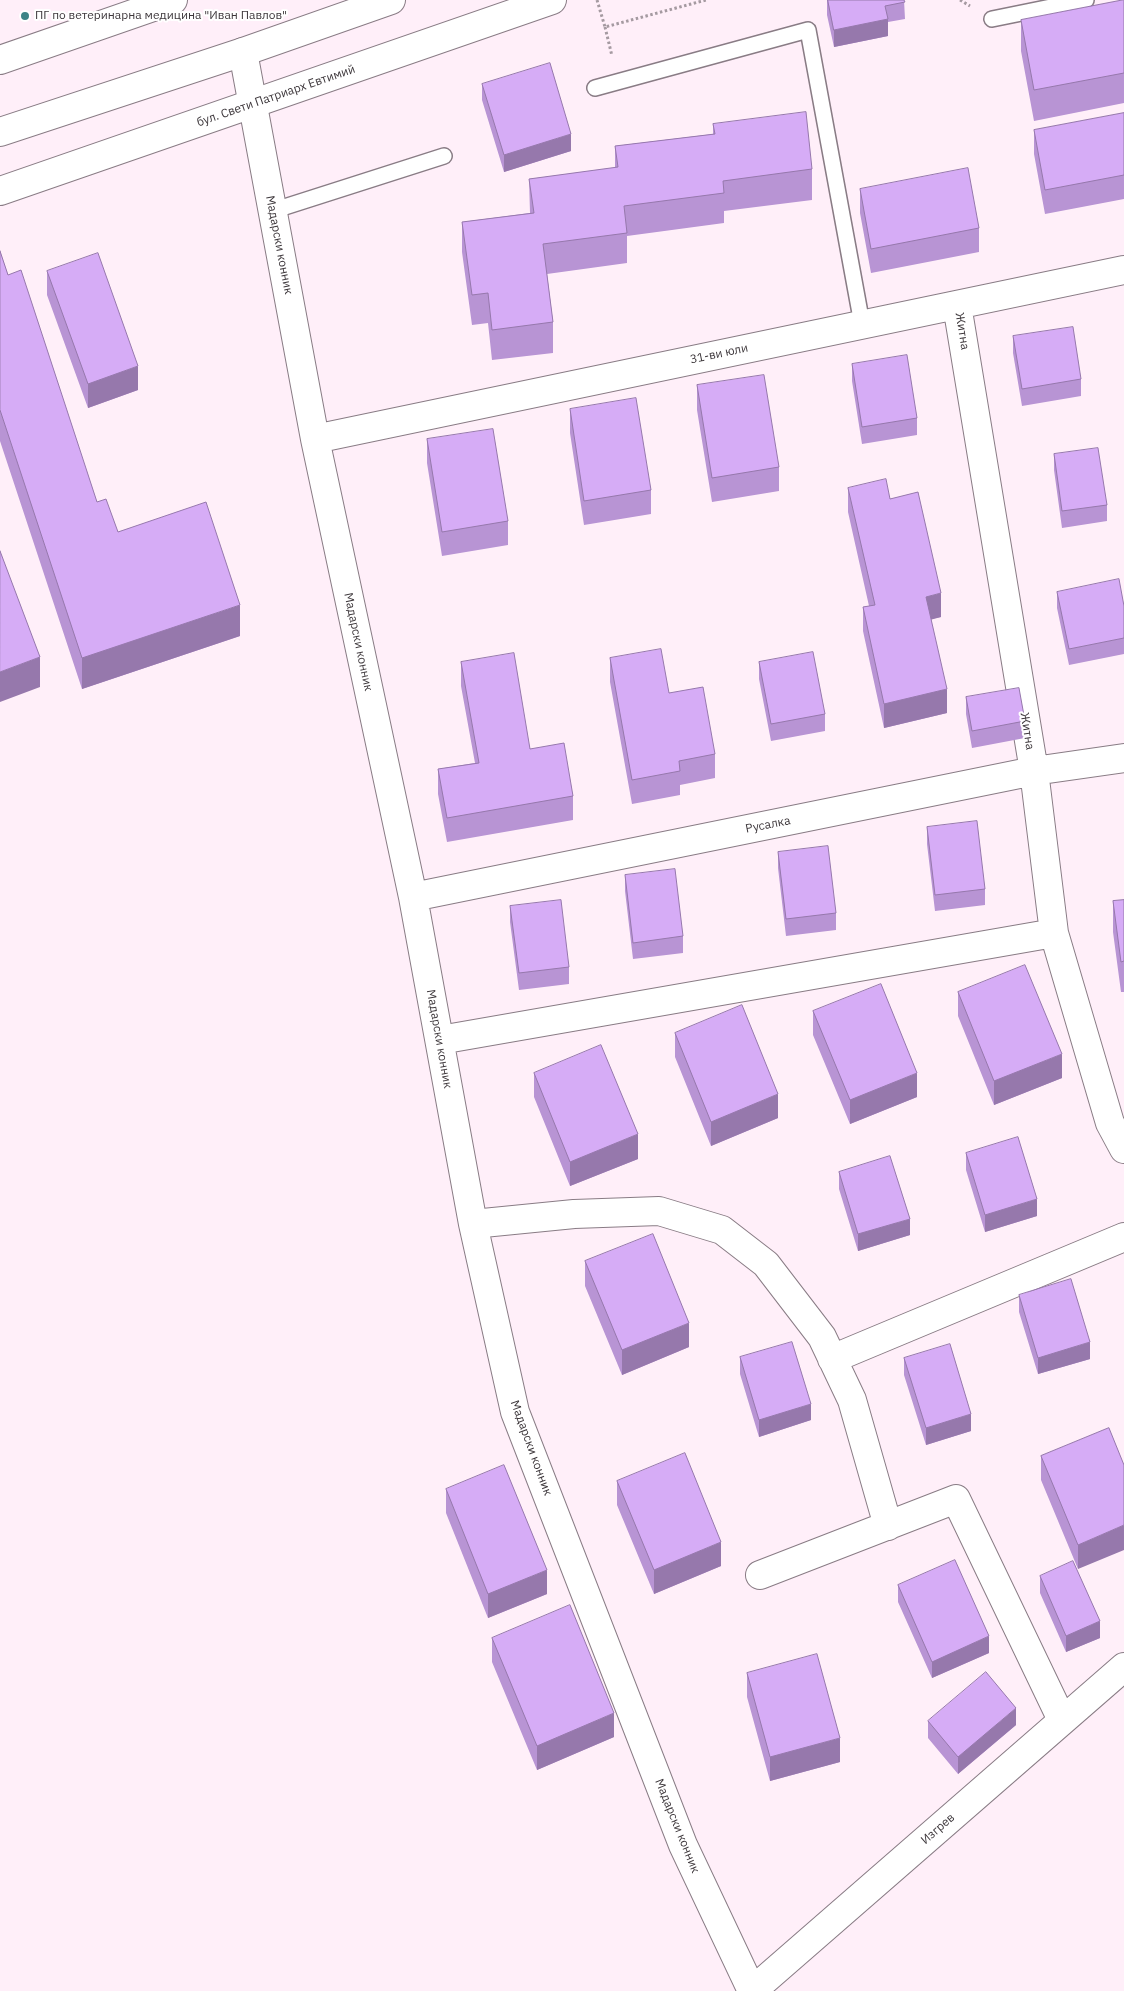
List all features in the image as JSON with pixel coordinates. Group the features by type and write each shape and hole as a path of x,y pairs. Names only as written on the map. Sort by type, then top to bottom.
{"street":[{"path":"0,60 174,0"},
{"path":"0,132 243,52 391,0"},
{"name":"бул. Свети Патриарх Евтимий","path":"0,190 552,0"},
{"name":"Мадарски конник","path":"243,52 314,438 413,897 473,1224 515,1412 683,1845 752,1991"},
{"name":"31-ви юли","path":"314,438 1124,270"},
{"name":"Житна","path":"957,305 1034,771 1054,933 1110,1124 1124,1149"},
{"name":"Русалка","path":"413,897 1034,771 1124,758"},
{"path":"440,1040 1054,933"},
{"path":"473,1224 574,1214 659,1211 722,1230 766,1264 822,1338 852,1400 888,1526"},
{"path":"832,1359 1124,1237"},
{"path":"760,1575 956,1499 1062,1720"},
{"name":"Изгрев","path":"752,1991 1124,1667"}],"lane":[{"path":"992,18 1086,0"},
{"path":"595,88 808,30 862,324"},
{"path":"272,211 444,156"}],"path":[{"path":"597,0 605,27 706,0"}],"building":[{"path":"828,0 904,0 905,2 885,6 888,19 834,30"},
{"path":"1124,0 1124,73 1034,90 1021,20"},
{"path":"550,63 571,134 504,155 482,84"},
{"path":"806,112 812,169 723,181 724,193 624,206 627,233 543,244 553,322 492,330 488,293 472,295 462,222 534,213 529,179 618,167 615,146 715,134 713,124"},
{"path":"1124,113 1124,175 1045,190 1034,130"},
{"path":"968,168 979,228 871,249 860,189"},
{"path":"0,251 8,275 21,270 97,502 106,499 118,532 206,502 240,605 82,658 0,410"},
{"path":"98,253 138,366 88,384 47,271"},
{"path":"1073,327 1081,379 1022,389 1013,336"},
{"path":"907,355 917,418 862,427 852,364"},
{"path":"764,375 779,467 712,478 697,385"},
{"path":"636,398 651,490 584,501 570,409"},
{"path":"493,429 508,521 442,532 427,439"},
{"path":"1098,448 1107,505 1062,511 1054,454"},
{"path":"886,479 890,499 918,492 941,593 926,597 947,689 884,704 863,607 875,605 848,488"},
{"path":"0,551 40,657 0,672"},
{"path":"1119,579 1124,606 1124,638 1069,649 1057,592"},
{"path":"661,649 669,693 703,687 715,754 679,761 680,771 632,780 610,658"},
{"path":"813,652 825,714 771,724 759,662"},
{"path":"514,653 530,749 564,743 573,796 447,818 438,769 479,763 461,662"},
{"path":"1019,688 1025,721 972,731 966,697"},
{"path":"977,821 985,889 935,895 927,827"},
{"path":"828,846 836,913 786,919 778,852"},
{"path":"675,869 683,936 633,943 625,875"},
{"path":"561,900 569,967 519,973 510,906"},
{"path":"1124,900 1124,961 1121,962 1113,901"},
{"path":"1025,965 1062,1054 994,1081 958,992"},
{"path":"881,984 917,1073 850,1100 813,1011"},
{"path":"742,1005 778,1094 711,1122 675,1033"},
{"path":"601,1045 638,1134 570,1162 534,1073"},
{"path":"1018,1137 1037,1199 985,1215 966,1153"},
{"path":"890,1156 910,1219 858,1234 839,1172"},
{"path":"653,1234 689,1323 622,1350 585,1261"},
{"path":"1071,1279 1090,1342 1038,1358 1019,1295"},
{"path":"792,1342 811,1404 759,1420 740,1357"},
{"path":"950,1344 971,1414 926,1428 904,1358"},
{"path":"1109,1428 1124,1465 1124,1525 1078,1545 1041,1456"},
{"path":"685,1453 721,1542 654,1570 617,1481"},
{"path":"504,1465 547,1570 488,1594 446,1489"},
{"path":"955,1560 989,1636 932,1662 898,1585"},
{"path":"1073,1561 1100,1621 1066,1636 1040,1576"},
{"path":"570,1605 614,1713 537,1746 492,1638"},
{"path":"817,1654 840,1738 770,1757 747,1673"},
{"path":"986,1672 1016,1708 958,1757 928,1721"}],"place":[{"name":"ПГ по ветеринарна медицина \"Иван Павлов\"","path":"25,16"}]}
